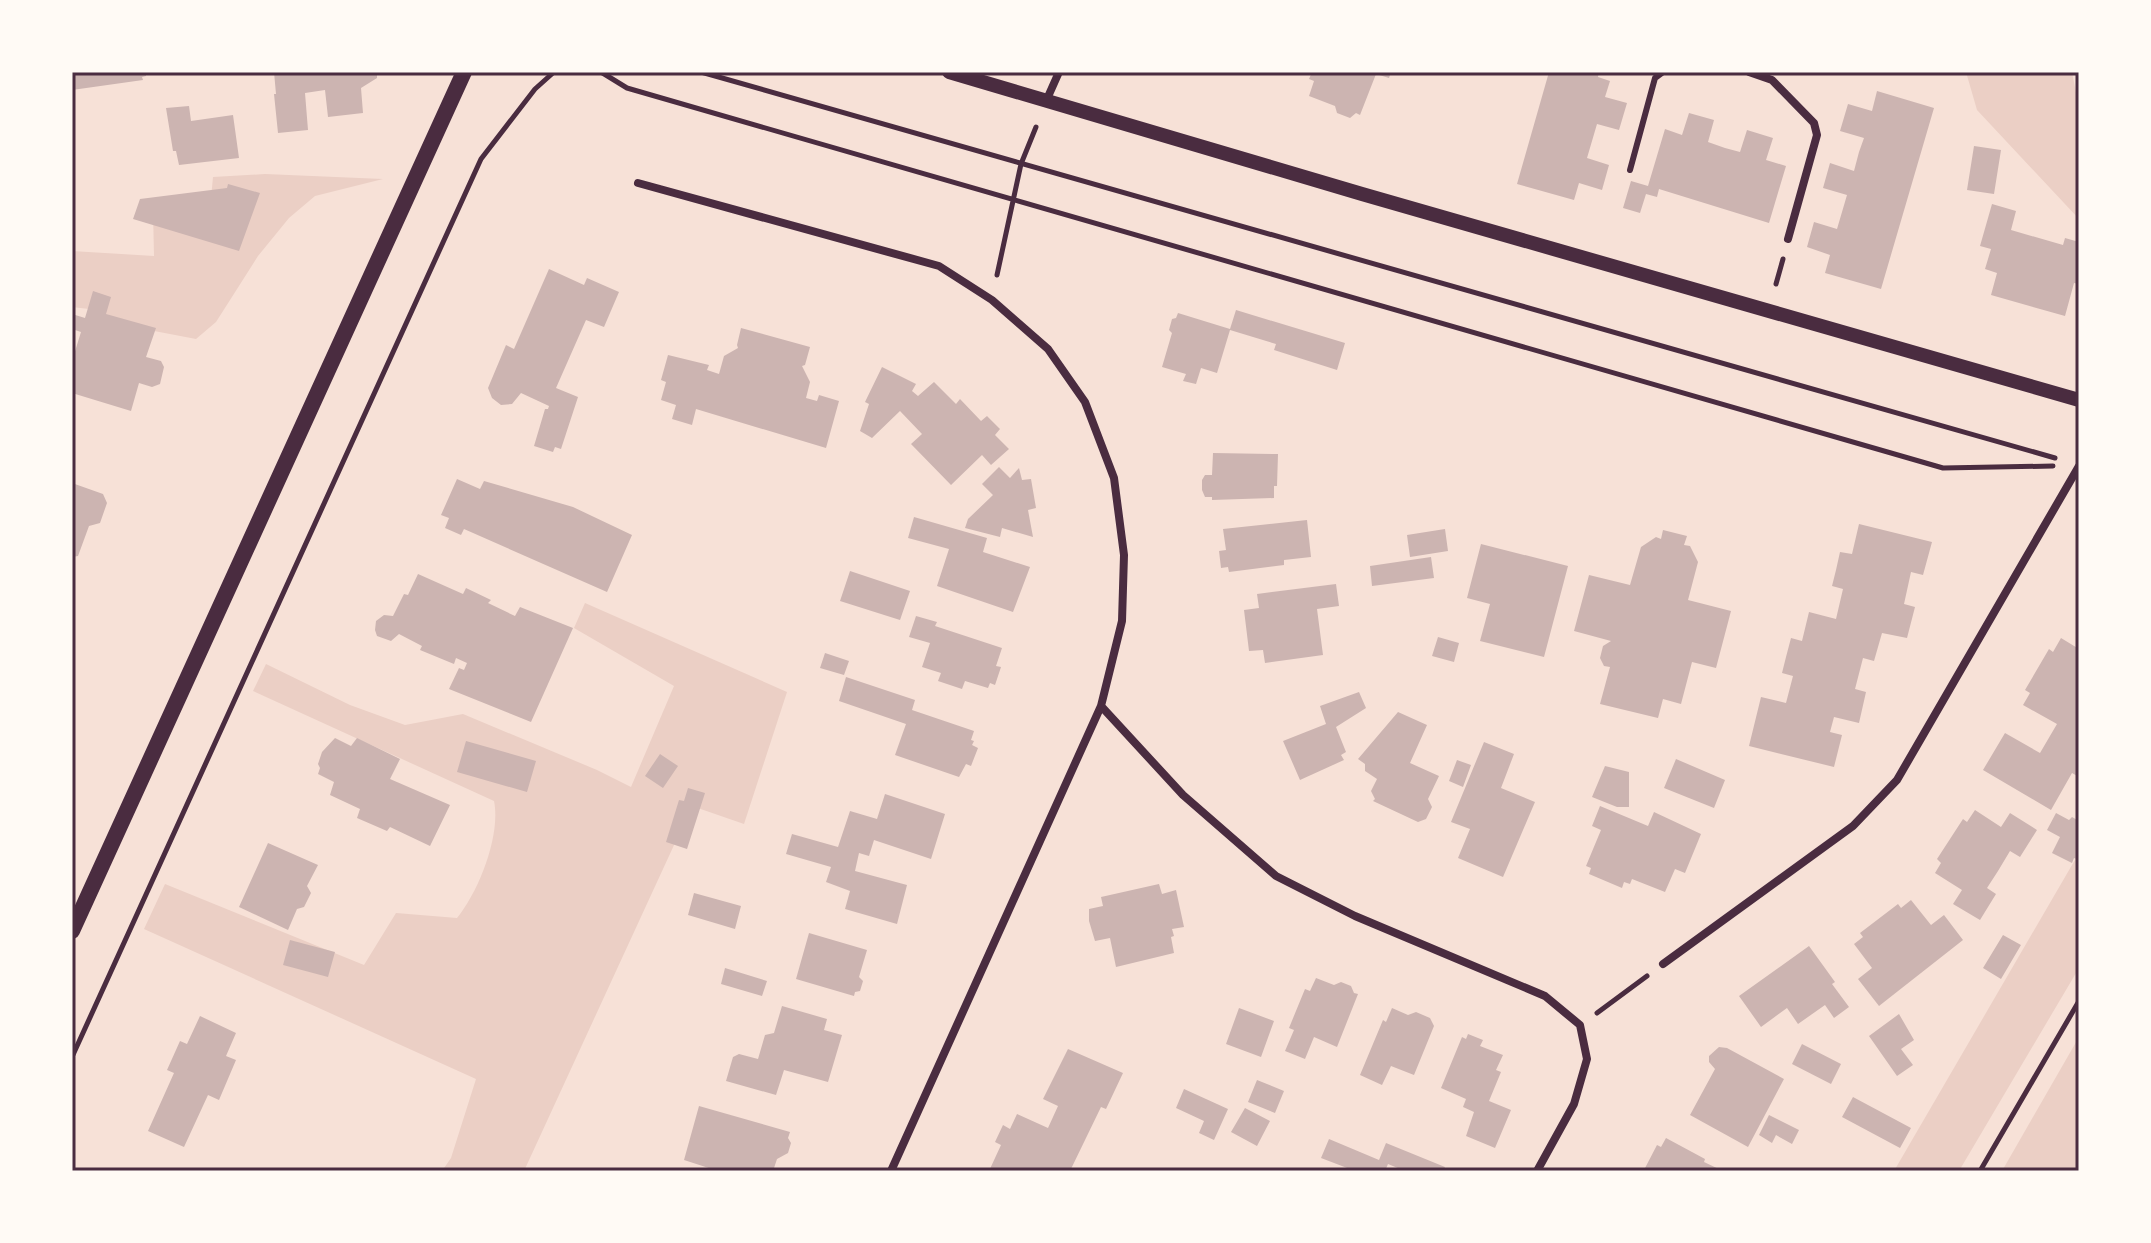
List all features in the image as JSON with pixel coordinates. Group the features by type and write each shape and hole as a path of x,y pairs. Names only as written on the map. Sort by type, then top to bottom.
{"main road":[{"path":"72,931 464,72"}],"street":[{"path":"949,72 1377,199 2079,400"},
{"path":"1047,99 1059,72"},
{"path":"1749,72 1772,80 1814,123 1817,135 1788,239"},
{"path":"638,183 939,266 992,300 1048,349 1085,402 1114,478 1124,555 1122,621 1101,706 891,1171"},
{"path":"1663,964 1853,826 1897,780 2079,466"},
{"path":"1101,706 1183,795 1276,876 1355,916 1545,996 1580,1025 1587,1059 1574,1104 1537,1171"}],"lane":[{"path":"1630,170 1655,78 1663,72"}],"path":[{"path":"72,1057 481,159 535,89 554,72"},
{"path":"601,72 627,88 1943,468 2064,463 701,72"},
{"path":"992,300 1021,164 1047,99"},
{"path":"1768,312 1788,239"},
{"path":"1580,1025 1663,964"},
{"path":"1980,1171 2079,1001"}],"shaded area":[{"path":"1966,72 2072,72 2079,108 2079,219 1977,110"},
{"path":"265,174 383,179 315,196 289,218 258,256 216,322 196,339 128,326 89,309 72,307 72,251 154,256 153,211 210,209 213,177"},
{"path":"585,603 787,692 744,824 692,806 524,1171 442,1171 451,1158 476,1079 144,929 165,884 364,965 396,913 457,918 473,893 486,862 494,830 494,801 253,691 266,664 350,705 405,725 463,714 631,787 674,686 574,628"},
{"path":"2079,853 2079,968 1959,1171 1894,1171"},
{"path":"2079,1037 2079,1171 2002,1171"}],"building":[{"path":"72,72 146,72 146,76 142,77 143,80 72,90"},
{"path":"274,72 377,72 377,78 361,88 363,113 328,117 325,90 305,93 308,130 278,133"},
{"path":"1312,72 1391,72 1389,78 1376,74 1360,115 1356,113 1350,118 1337,113 1335,106 1309,96 1314,81 1309,79"},
{"path":"1549,72 1599,72 1598,77 1610,81 1605,97 1627,103 1619,130 1597,124 1587,158 1609,165 1602,190 1579,183 1574,200 1517,184"},
{"path":"1877,91 1934,108 1881,289 1825,273 1830,255 1807,247 1814,222 1837,229 1847,195 1823,188 1830,163 1854,171 1864,138 1840,131 1848,104 1872,111"},
{"path":"189,106 191,121 233,115 239,158 179,165 176,151 173,151 166,108"},
{"path":"1689,113 1714,120 1708,142 1725,148 1740,152 1747,130 1773,138 1766,160 1786,166 1769,223 1659,189 1657,197 1646,194 1640,213 1623,208 1631,181 1648,186 1665,129 1682,135"},
{"path":"1974,146 2001,150 1994,194 1967,190"},
{"path":"228,184 260,193 239,251 133,219 140,199 227,188"},
{"path":"1992,204 2016,211 2011,230 2063,245 2065,238 2079,242 2079,284 2074,283 2065,316 1991,295 1997,273 1985,269 1991,249 1980,246"},
{"path":"549,269 584,285 587,278 619,292 604,327 586,320 556,388 578,397 561,449 555,447 553,452 534,446 545,409 549,406 521,393 512,404 501,405 492,398 488,388 506,345 514,349"},
{"path":"93,291 111,297 106,314 156,328 146,357 161,361 164,367 160,384 152,387 139,383 131,411 72,393 72,361 81,332 72,329 72,314 85,318"},
{"path":"1236,310 1345,343 1337,370 1274,350 1276,344 1230,330 1217,373 1201,368 1196,384 1183,381 1186,374 1162,367 1172,333 1169,330 1172,319 1178,313 1230,329"},
{"path":"741,328 810,347 802,366 810,382 806,398 817,401 819,395 839,401 826,448 696,409 692,425 672,419 676,405 661,400 666,382 661,380 668,355 709,365 707,370 719,374 724,356 738,348"},
{"path":"882,367 916,384 912,391 918,396 934,382 956,404 960,399 981,421 987,416 1000,429 995,435 1009,449 991,465 982,455 951,485 911,444 922,434 900,411 872,438 860,431 869,404 865,402"},
{"path":"1213,453 1278,454 1274,498 1212,500 1212,497 1205,497 1202,480 1205,475 1212,475"},
{"path":"999,467 1010,478 1019,468 1022,480 1031,479 1036,508 1028,510 1033,537 1002,528 1000,537 965,528 968,519 993,495 982,484"},
{"path":"457,479 480,489 484,481 573,507 632,535 607,592 464,529 461,535 445,528 449,518 441,515"},
{"path":"72,483 103,494 107,503 100,523 89,526 78,556 72,557"},
{"path":"914,517 987,538 983,552 1030,567 1013,612 937,586 949,549 908,538"},
{"path":"1307,520 1311,557 1284,560 1284,565 1229,572 1228,567 1221,568 1219,551 1226,550 1223,529"},
{"path":"1859,524 1932,542 1923,575 1911,572 1904,604 1915,607 1907,638 1882,633 1874,661 1863,658 1855,689 1866,692 1859,723 1834,717 1830,732 1842,735 1834,767 1749,746 1761,697 1786,703 1793,676 1782,673 1791,638 1802,641 1809,612 1836,619 1843,589 1832,586 1840,552 1852,554"},
{"path":"1445,529 1448,551 1410,557 1407,535"},
{"path":"1663,530 1687,536 1684,545 1690,546 1698,562 1688,600 1731,611 1716,668 1692,662 1681,704 1663,699 1658,718 1600,704 1610,667 1604,666 1600,658 1603,646 1611,641 1574,631 1589,575 1630,585 1641,547 1656,537 1661,539"},
{"path":"1481,544 1568,566 1544,657 1480,641 1490,604 1467,598"},
{"path":"1431,557 1434,578 1372,586 1370,566"},
{"path":"850,571 910,591 900,620 840,601"},
{"path":"418,574 463,594 466,588 515,616 520,607 573,628 531,722 449,689 459,668 464,670 467,663 456,658 454,664 420,650 422,646 399,634 391,641 377,636 376,621 384,615 393,616"},
{"path":"1336,584 1339,606 1317,609 1323,655 1265,663 1263,650 1249,651 1244,610 1259,608 1257,594"},
{"path":"916,616 937,622 935,626 1002,648 996,666 1001,667 995,685 990,683 988,688 965,681 962,689 938,681 941,673 922,667 930,643 909,637"},
{"path":"1438,637 1459,643 1454,662 1432,656"},
{"path":"2061,638 2079,649 2079,777 2072,773 2051,810 1983,770 2005,733 2040,753 2057,724 2023,705 2030,693 2025,690 2049,649 2053,652"},
{"path":"825,653 849,661 844,675 820,668"},
{"path":"846,677 915,700 912,710 974,731 972,745 978,748 971,766 966,764 959,777 895,755 906,724 839,701"},
{"path":"1359,692 1366,708 1336,727 1346,752 1341,755 1344,760 1300,780 1283,741 1326,724 1320,706"},
{"path":"1398,712 1427,725 1410,763 1439,776 1428,799 1432,807 1426,819 1418,822 1373,801 1371,791 1377,779 1365,771 1365,764 1358,759"},
{"path":"335,738 351,746 357,738 400,759 390,779 450,805 430,846 390,827 387,831 357,818 360,809 330,795 334,782 318,774 318,764 322,752"},
{"path":"466,741 536,761 527,792 457,772"},
{"path":"1484,742 1514,754 1501,788 1535,802 1503,877 1458,858 1470,829 1451,822"},
{"path":"660,754 678,766 663,788 645,776"},
{"path":"1676,759 1725,780 1714,808 1664,788"},
{"path":"1457,760 1471,765 1463,787 1449,781"},
{"path":"1605,766 1629,772 1629,807 1617,807 1592,797"},
{"path":"688,788 705,793 687,849 666,842 679,800 684,801"},
{"path":"885,794 945,814 931,859 874,840 869,856 859,853 855,871 907,885 897,924 845,909 850,891 826,882 831,867 786,854 792,834 838,847 850,811 877,819"},
{"path":"1600,806 1648,826 1654,812 1701,834 1685,873 1675,869 1665,892 1632,879 1630,884 1624,882 1622,888 1589,874 1591,868 1586,866 1601,830 1592,826"},
{"path":"1975,810 2001,827 2010,813 2037,830 2020,857 2010,851 1987,888 1996,894 1980,920 1953,904 1962,890 1935,873 1941,863 1937,859 1963,819 1967,822"},
{"path":"2056,813 2079,821 2079,860 2074,858 2072,863 2052,853 2060,837 2047,830"},
{"path":"268,843 318,865 307,886 311,893 304,907 297,909 288,930 239,907"},
{"path":"1159,884 1162,894 1176,890 1184,927 1172,929 1174,953 1116,967 1110,938 1095,941 1089,909 1103,906 1101,897"},
{"path":"694,893 741,906 735,929 688,915"},
{"path":"1911,900 1931,925 1944,915 1963,940 1879,1006 1858,979 1872,968 1854,944 1863,937 1860,933 1898,904 1901,908"},
{"path":"809,933 867,950 859,977 863,981 860,991 855,992 854,996 796,979"},
{"path":"2003,935 2021,945 2001,979 1983,968"},
{"path":"290,940 335,952 328,977 283,965"},
{"path":"1809,946 1849,1007 1834,1018 1825,1005 1798,1024 1787,1008 1761,1027 1739,996"},
{"path":"725,968 767,981 762,996 721,984"},
{"path":"1316,978 1334,985 1341,982 1351,986 1358,994 1337,1047 1314,1037 1305,1059 1285,1051 1294,1030 1289,1028 1305,989 1310,991"},
{"path":"782,1006 827,1019 824,1030 842,1035 828,1082 784,1070 776,1095 726,1081 733,1057 739,1054 758,1059 765,1035 774,1033"},
{"path":"1239,1008 1274,1021 1261,1057 1226,1044"},
{"path":"1392,1008 1408,1015 1416,1012 1430,1018 1434,1026 1414,1075 1391,1066 1382,1085 1360,1075 1383,1020 1386,1022"},
{"path":"1899,1014 1914,1040 1901,1049 1913,1065 1897,1076 1869,1036"},
{"path":"200,1016 236,1033 226,1056 236,1060 219,1100 208,1095 184,1147 148,1131 174,1073 167,1070 180,1041 187,1044"},
{"path":"1468,1034 1483,1040 1480,1046 1503,1055 1496,1070 1501,1072 1489,1101 1511,1110 1495,1148 1466,1136 1474,1112 1463,1107 1466,1099 1441,1088 1462,1037 1466,1039"},
{"path":"1802,1044 1841,1064 1831,1084 1792,1064"},
{"path":"1719,1047 1727,1048 1784,1079 1748,1147 1690,1115 1715,1069 1709,1062 1709,1056"},
{"path":"1068,1049 1123,1073 1106,1109 1101,1107 1070,1171 989,1171 1001,1145 995,1142 1003,1125 1010,1129 1017,1114 1048,1128 1058,1106 1043,1099"},
{"path":"1257,1080 1284,1091 1275,1113 1248,1102"},
{"path":"1184,1089 1228,1109 1214,1140 1199,1133 1204,1121 1176,1108"},
{"path":"1853,1097 1911,1128 1900,1148 1842,1117"},
{"path":"699,1106 790,1132 788,1153 777,1159 773,1171 718,1171 684,1160"},
{"path":"1245,1108 1270,1121 1257,1146 1231,1132"},
{"path":"1769,1115 1799,1130 1792,1144 1776,1135 1772,1143 1759,1135"},
{"path":"1666,1138 1723,1171 1644,1170 1657,1145 1661,1147"},
{"path":"1329,1139 1379,1160 1386,1143 1445,1167 1443,1171 1405,1171 1388,1164 1385,1171 1355,1171 1321,1158"}]}
